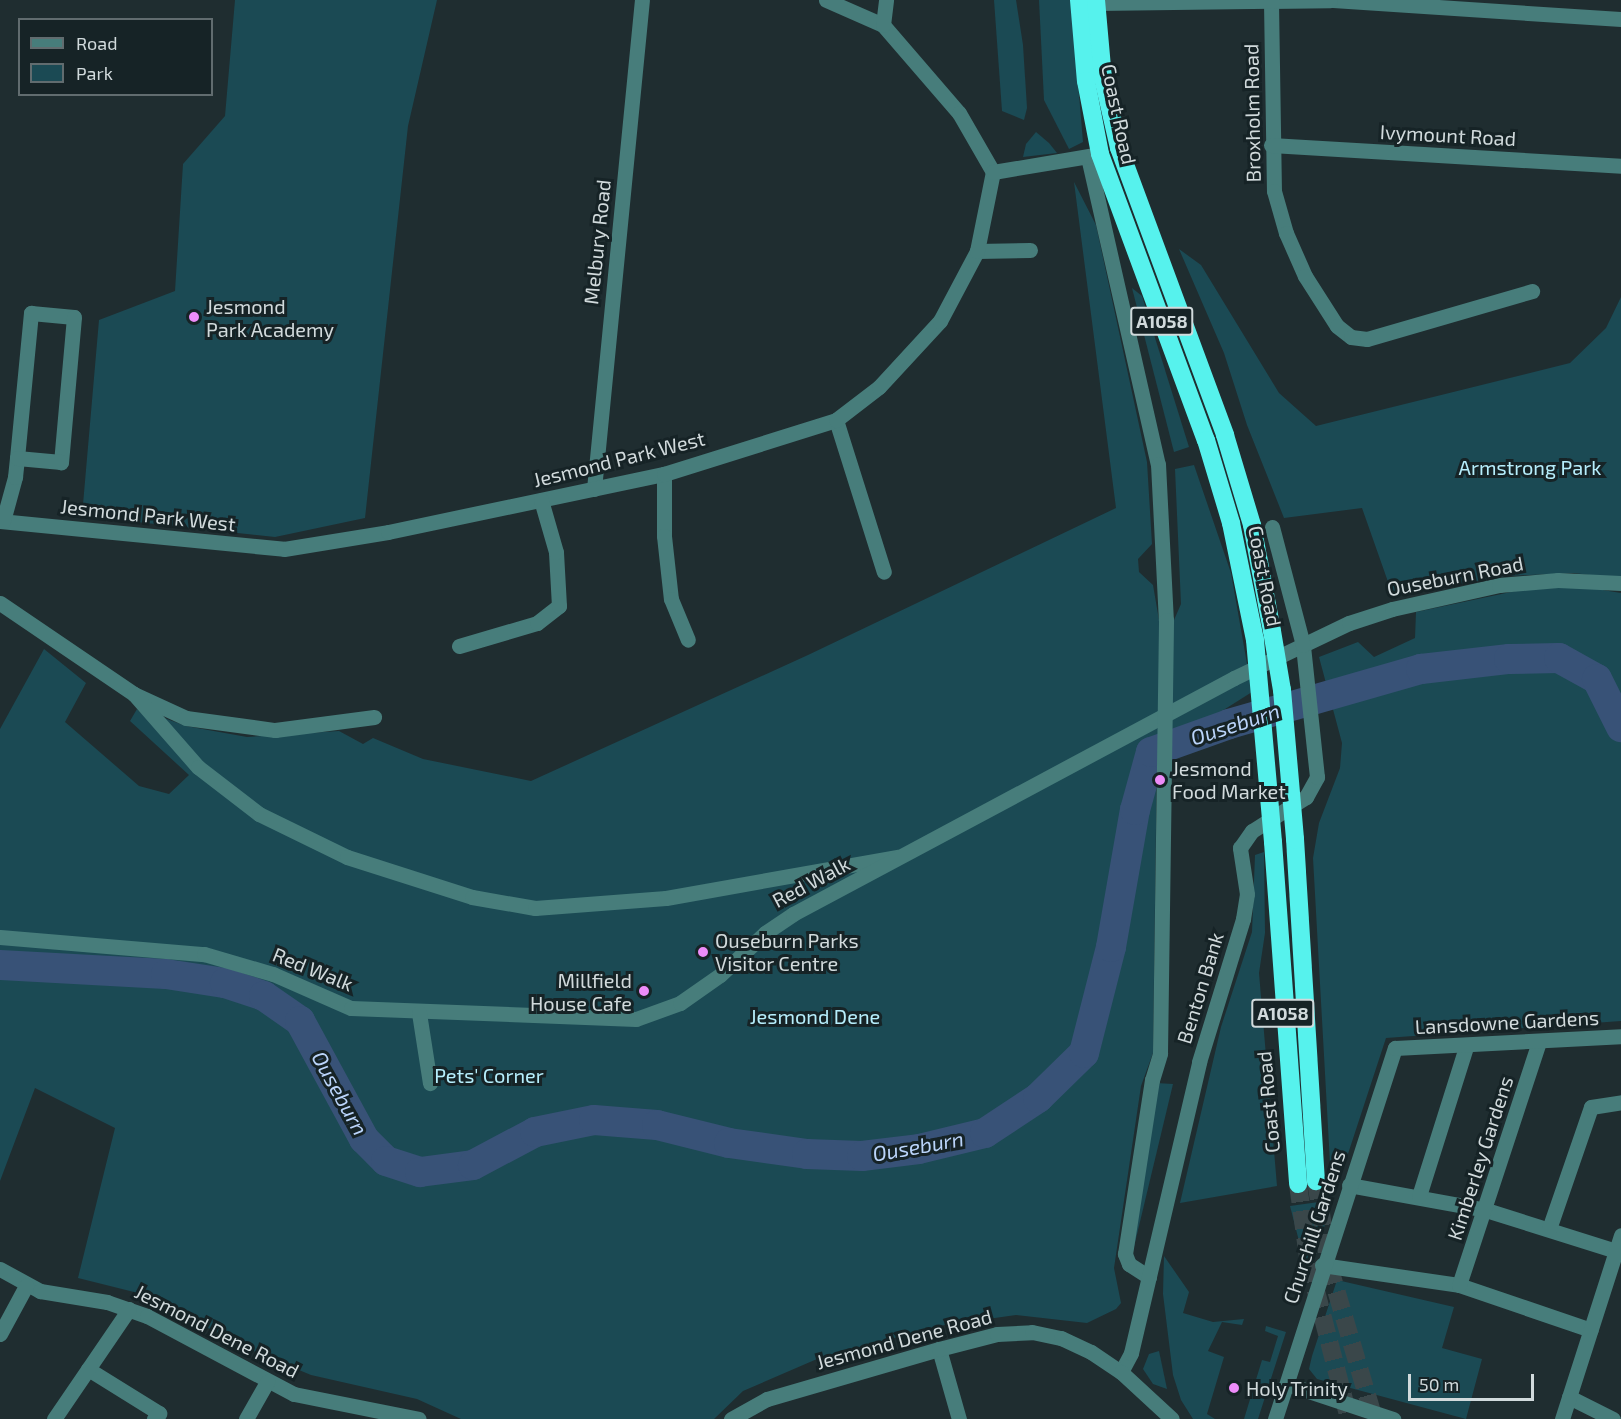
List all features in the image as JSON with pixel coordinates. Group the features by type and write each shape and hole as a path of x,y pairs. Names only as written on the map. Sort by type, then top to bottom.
{"highway":[{"name":"Coast Road","path":"1090,1 1103,78 1119,147 1225,435 1252,525 1272,631 1282,690 1295,839 1307,1182 1255,640 1231,523 1206,440 1094,156 1086,81 1090,1"}],"street":[{"name":"Melbury Road","path":"594,489 642,0"},
{"path":"826,0 883,25 959,113 993,172 1094,156 1158,464 1166,620 1160,1053 1152,1080 1125,1254 1129,1264 1149,1277"},
{"path":"883,25 886,0"},
{"path":"1090,1 1331,0 1621,19"},
{"name":"Broxholm Road","path":"1271,2 1271,145 1274,191 1286,233 1305,276 1336,326 1351,337 1367,339 1532,291"},
{"name":"Ivymount Road","path":"1271,145 1621,166"},
{"name":"Jesmond Park West","path":"2,521 284,549 664,474 836,420 879,387 940,321 976,251 993,172"},
{"path":"976,251 1030,250"},
{"path":"2,521 17,458 31,313 74,317 61,462 17,458"},
{"path":"836,420 884,572"},
{"path":"664,474 664,537 671,599 688,640"},
{"path":"459,646 537,623 559,606 556,552 541,500"},
{"name":"Benton Bank","path":"1121,1372 1131,1353 1199,1062 1246,906 1240,848 1252,831 1298,803 1313,788 1317,769 1303,645 1272,528"},
{"name":"Ouseburn Road","path":"1303,645 1377,613 1499,585 1558,580 1621,583"},
{"path":"0,603 134,694 186,718 227,726 303,728 374,717"},
{"name":"Red Walk","path":"0,937 204,954 273,974 337,1005 419,1013 618,1020 652,1016 680,1003 720,975 765,933 793,914 1303,645"},
{"path":"134,694 178,744 223,789 302,838 428,884 514,906 535,908 666,898 868,860 903,857"},
{"path":"419,1013 430,1083"},
{"name":"Lansdowne Gardens","path":"1395,1048 1467,1047 1621,1036"},
{"name":"Kimberley Gardens","path":"1459,1285 1486,1210 1539,1042"},
{"path":"1419,1196 1467,1047"},
{"name":"Churchill Gardens","path":"1275,1419 1322,1265 1395,1048"},
{"path":"1549,1229 1591,1107 1621,1102"},
{"path":"1349,1185 1486,1210 1616,1251"},
{"path":"1562,1419 1621,1235"},
{"path":"1322,1265 1459,1285 1591,1330"},
{"name":"Jesmond Dene Road","path":"0,1269 26,1286 129,1309 267,1382 319,1401 419,1419"},
{"path":"3,1328 26,1286"},
{"path":"54,1419 129,1309"},
{"name":"Jesmond Dene Road","path":"732,1419 767,1399 939,1349 997,1334 1032,1332 1069,1340 1121,1372 1172,1419"},
{"path":"939,1349 959,1419"},
{"path":"87,1369 159,1413 154,1419"},
{"path":"246,1419 267,1382"},
{"path":"1287,1384 1393,1419"},
{"path":"1569,1397 1613,1419"}],"green space":[{"name":"Jesmond Park Academy","path":"235,0 437,0 408,126 365,518 275,537 82,516 99,320 175,291 183,164 225,116"},
{"path":"994,0 1016,0 1023,45 1027,108 1024,120 1002,111"},
{"path":"1039,0 1071,0 1083,142 1069,149 1044,100"},
{"path":"1036,132 1057,153 1023,157 1026,144"},
{"name":"Jesmond Dene","path":"1074,182 1096,225 1147,462 1152,544 1138,559 1139,572 1153,585 1159,620 1174,620 1181,604 1175,469 1194,465 1231,573 1252,692 1157,752 1153,1053 1141,1086 1114,1268 1121,1303 1116,1309 1087,1323 1016,1315 938,1326 817,1359 743,1391 714,1419 461,1419 417,1399 311,1375 251,1350 142,1294 78,1278 115,1128 35,1088 0,1181 0,729 44,649 86,683 65,722 139,786 169,794 189,775 130,721 137,709 143,715 148,712 186,726 247,737 339,731 363,744 373,738 423,759 531,781 808,655 1116,508"},
{"name":"Armstrong Park","path":"1179,249 1201,265 1279,393 1316,426 1570,363 1606,328 1621,297 1621,579 1574,573 1505,576 1393,596 1362,508 1284,518 1247,425 1224,353"},
{"path":"1132,288 1142,296 1189,447 1174,452"},
{"path":"1584,587 1621,593 1621,1021 1386,1038 1345,1163 1330,1163 1313,858 1319,823 1340,768 1342,743 1319,657 1358,642 1374,657 1415,638 1416,612 1525,589"},
{"path":"1264,852 1265,933 1259,973 1277,1186 1180,1203 1221,1027 1252,932 1255,855"},
{"path":"1156,1083 1173,1084 1133,1251"},
{"path":"1333,1200 1308,1276 1290,1206"},
{"path":"1164,1256 1189,1292 1183,1313 1213,1322 1244,1319 1242,1325 1222,1322 1208,1351 1224,1357 1207,1414 1215,1419 1193,1419 1181,1400 1173,1375 1163,1294"},
{"path":"1337,1280 1454,1307 1442,1348 1482,1359 1466,1419 1317,1379 1309,1369"},
{"path":"1266,1326 1286,1332 1258,1419 1244,1419 1262,1360 1270,1362 1278,1336 1265,1331"},
{"path":"1159,1351 1167,1389 1153,1384 1143,1369 1149,1354"}],"waterway":[{"name":"Ouseburn","path":"0,965 166,974 225,983 264,996 300,1021 364,1139 386,1161 420,1172 473,1165 535,1132 594,1120 657,1125 729,1143 807,1154 862,1156 919,1149 985,1133 1038,1098 1084,1053 1111,947 1135,810 1151,752 1229,724 1421,669 1509,659 1559,658 1597,679 1621,727"}],"tunnel":[{"path":"1316,1181 1329,1266 1374,1419"},
{"path":"1298,1184 1309,1264 1349,1419"}],"place":[{"name":"Jesmond Park Academy","path":"194,317"},
{"name":"Jesmond Food Market","path":"1160,780"},
{"name":"Ouseburn Parks Visitor Centre","path":"703,952"},
{"name":"Millfield House Cafe","path":"644,991"},
{"name":"Holy Trinity","path":"1234,1388"}],"park label":[{"name":"Pets' Corner","path":"489,1075"}]}
